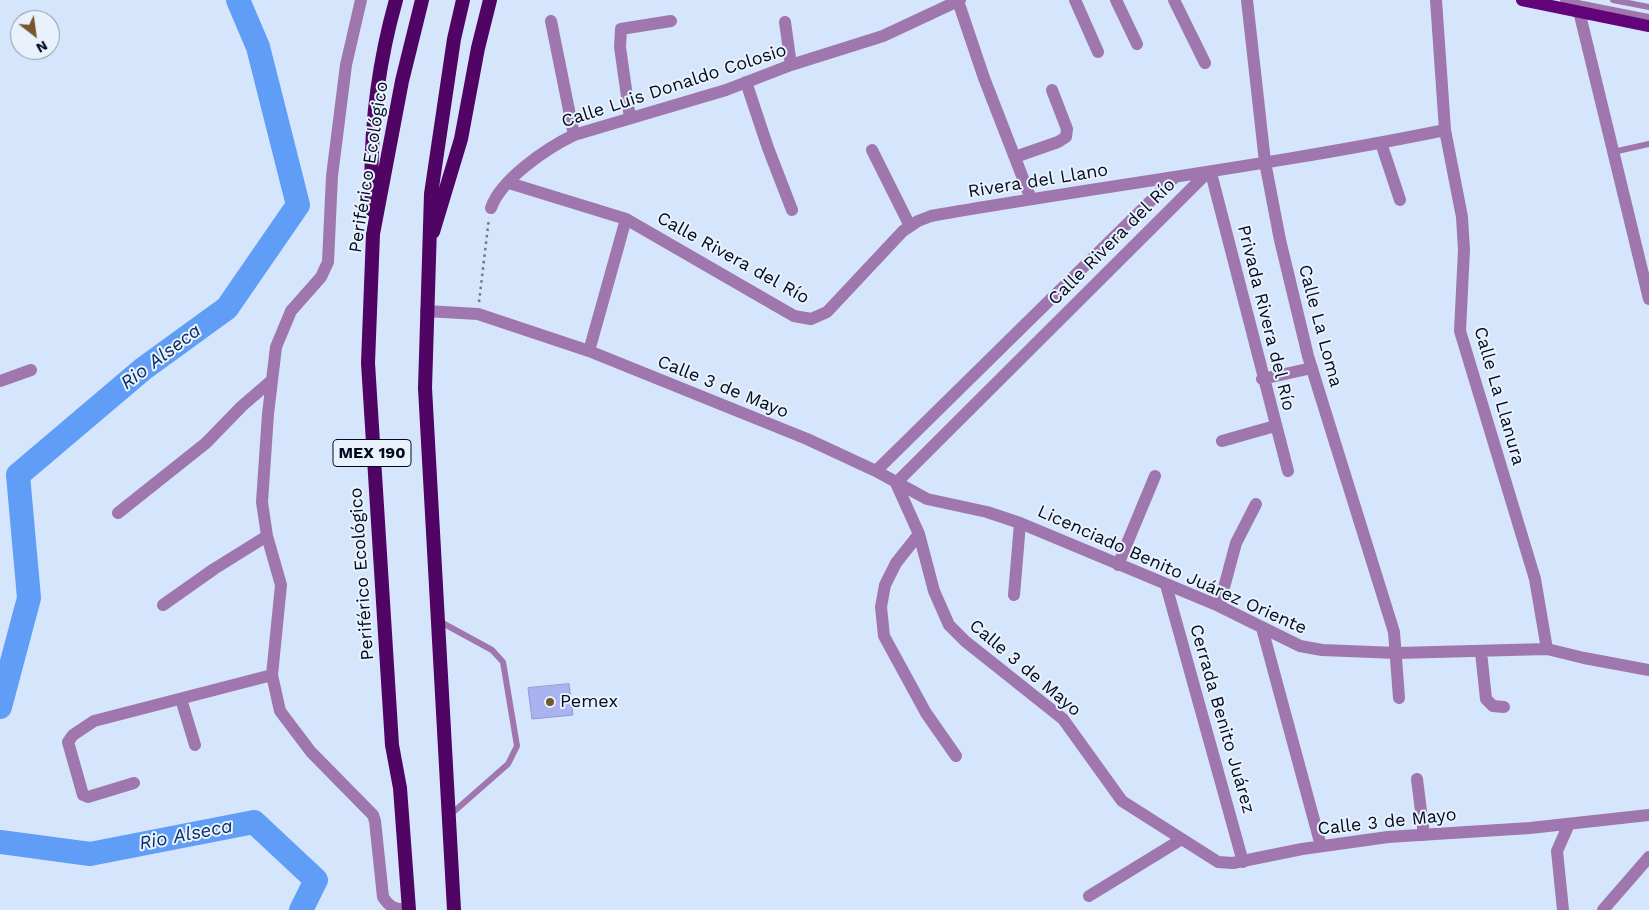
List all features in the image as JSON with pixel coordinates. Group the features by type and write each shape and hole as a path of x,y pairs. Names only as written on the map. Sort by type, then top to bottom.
{"highway":[{"path":"373,234 371,171 376,104 383,56 396,0"},
{"name":"Periférico Ecológico","path":"409,909 400,788 392,746 368,363 373,234 402,82 422,0"},
{"name":"MEX 190","path":"454,910 450,815 436,619 425,388 427,250 431,194 454,39 463,0"},
{"path":"427,250 449,184 461,139 478,48 490,0"}],"main road":[{"path":"1522,0 1649,26"}],"street":[{"path":"361,0 344,82 332,176 328,262 322,277 297,302 285,322 276,347 271,381 262,502 267,536 281,585 272,675 280,711 311,752 373,815 383,897 389,906 399,910 409,909"},
{"path":"959,0 984,78 1031,199"},
{"name":"Calle Luis Donaldo Colosio","path":"491,208 494,200 509,183 551,147 574,135 707,96 791,65 897,31 959,0"},
{"path":"1075,0 1098,52"},
{"path":"1116,0 1138,44"},
{"path":"1174,0 1205,63"},
{"name":"Calle La Loma","path":"1247,0 1266,162 1280,240 1312,368 1394,632 1399,698"},
{"name":"Calle La Llanura","path":"1436,0 1444,130 1462,217 1464,250 1460,331 1535,579 1547,649"},
{"path":"1578,12 1649,299"},
{"path":"551,21 574,135"},
{"path":"630,118 620,46 621,29 671,21"},
{"path":"785,22 791,65"},
{"path":"746,82 768,148 792,210"},
{"path":"1015,157 1058,142 1066,137 1067,129 1052,90"},
{"name":"Calle Rivera del Río","path":"876,471 1174,178 1380,143 1444,130"},
{"path":"1380,143 1400,200"},
{"path":"872,150 910,226"},
{"name":"Calle Rivera del Río","path":"896,483 1208,173"},
{"name":"Privada Rivera del Río","path":"1208,173 1288,471"},
{"name":"Rivera del Llano","path":"910,226 931,216 1174,178"},
{"name":"Calle Rivera del Río","path":"509,183 626,219 803,319 819,316 827,312 910,226"},
{"path":"589,351 626,219"},
{"path":"1067,282 1082,297"},
{"name":"Calle 3 de Mayo","path":"426,311 478,314 589,351 807,439 876,471 896,483 919,534 934,591 942,613 953,630 1063,719 1122,802 1218,862 1228,864 1244,862 1321,846 1649,815"},
{"path":"1262,379 1312,368"},
{"path":"0,381 31,370"},
{"path":"118,512 206,443 242,406 271,381"},
{"path":"961,388 976,403"},
{"path":"1222,441 1275,426"},
{"path":"1118,565 1155,476"},
{"name":"Licenciado Benito Juárez Oriente","path":"896,483 927,499 987,512 1020,523 1219,606 1300,646 1310,649 1397,653 1547,649 1649,670"},
{"path":"1219,606 1236,543 1256,504"},
{"path":"1014,595 1020,523"},
{"path":"919,534 896,563 885,585 881,607 884,636 926,713 956,756"},
{"path":"164,605 214,569 267,536"},
{"name":"Cerrada Benito Juárez","path":"1166,585 1244,862"},
{"path":"1262,628 1321,846"},
{"path":"1481,652 1486,699 1493,706 1504,707"},
{"path":"134,783 88,797 83,795 68,742 73,736 94,721 272,675"},
{"path":"181,699 195,745"},
{"path":"1416,779 1424,835"},
{"path":"1564,910 1557,851 1569,824"},
{"path":"1089,896 1182,839"},
{"path":"1603,910 1649,857"}],"lane":[{"path":"1563,0 1649,17"},
{"path":"1613,0 1649,7"},
{"path":"1613,152 1649,144"},
{"path":"436,619 492,650 504,662 517,746 508,764 450,815"}],"path":[{"path":"478,314 491,208"}],"building":[{"name":"Pemex","path":"569,684 573,715 532,719 528,688"}],"waterway":[{"name":"Rio Alseca","path":"0,707 29,598 18,475 143,369 227,308 298,205 258,47 238,0"},
{"name":"Rio Alseca","path":"0,842 90,854 254,822 316,880 301,910"}],"place":[{"name":"Pemex","path":"550,702"}]}
